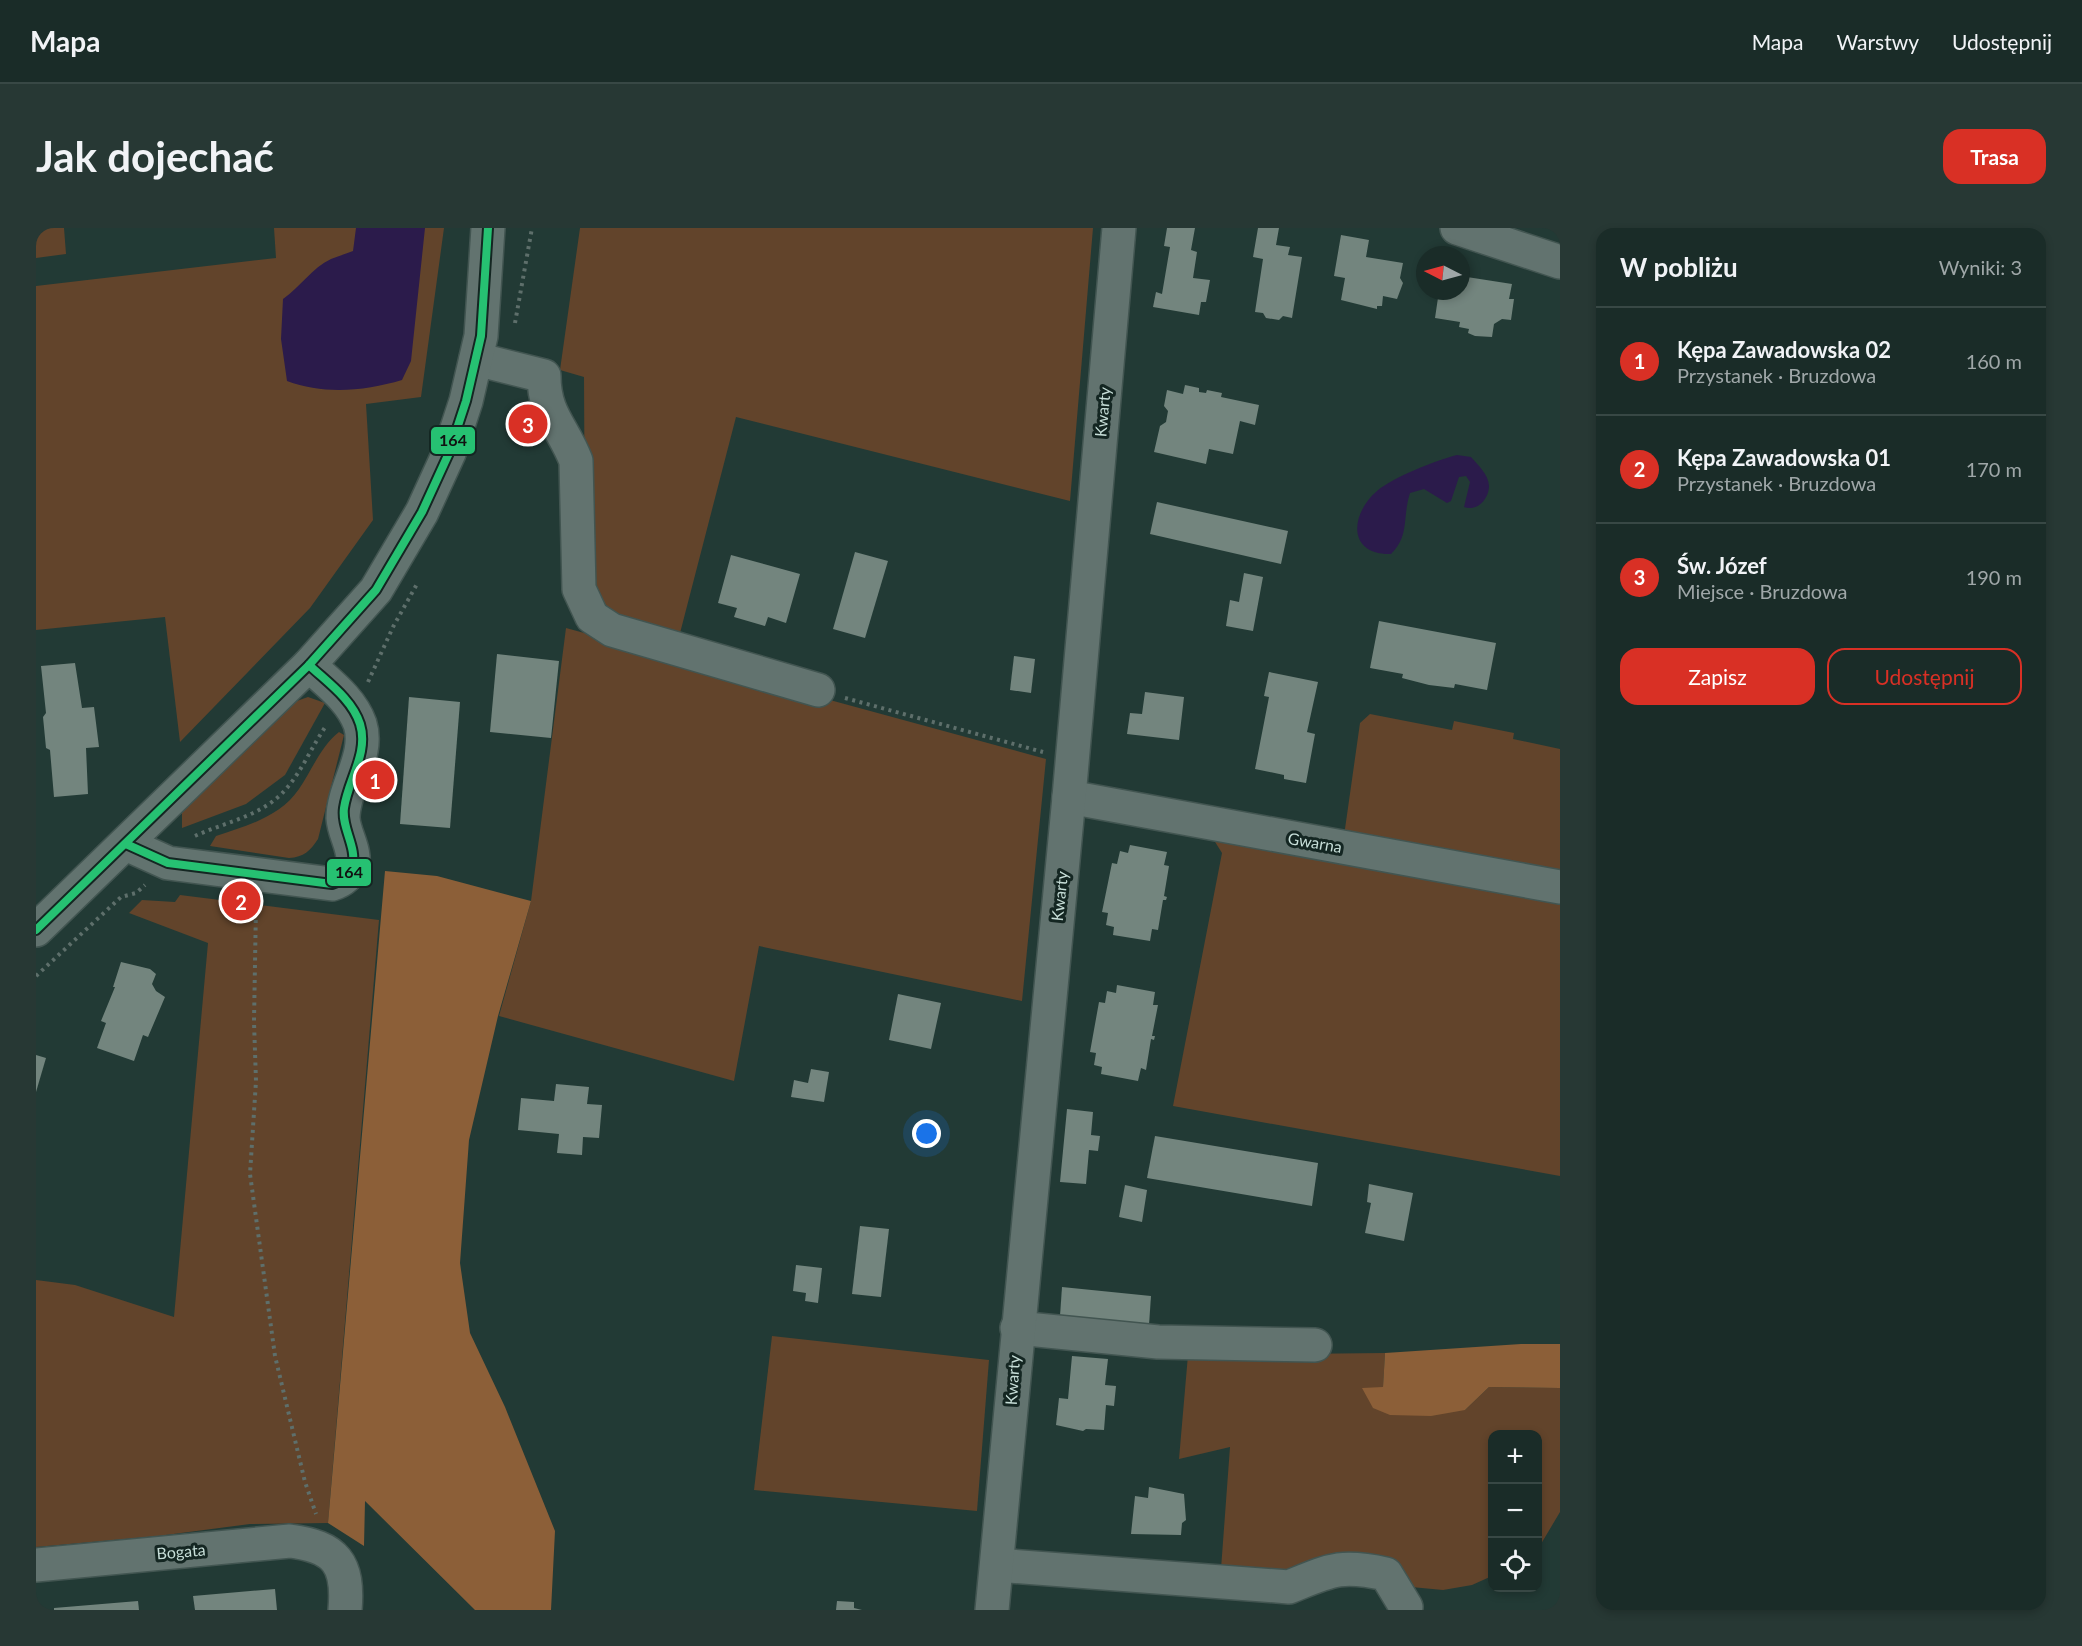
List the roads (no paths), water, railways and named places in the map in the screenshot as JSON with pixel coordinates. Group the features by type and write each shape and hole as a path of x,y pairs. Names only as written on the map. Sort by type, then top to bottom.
{"street":[{"path":"36,930 309,665 376,590 422,512 449,453 476,359 484,308 488,228"},
{"name":"Kwarty","path":"992,1610 1069,797 1119,228"},
{"path":"1457,228 1560,262"},
{"path":"476,359 544,376 544,398 551,415 569,443 576,461 579,590 592,617 612,630 818,690"},
{"path":"126,844 168,863 332,884 347,876 352,867 353,855 344,818 361,747 360,725 347,701 309,665"},
{"name":"Gwarna","path":"1069,797 1560,886"},
{"path":"1017,1328 1158,1342 1315,1345"},
{"name":"Bogata","path":"36,1564 290,1541 326,1550 335,1558 343,1571 346,1590 345,1610"},
{"path":"997,1565 1289,1587 1328,1571 1354,1567 1386,1574 1406,1607"}],"place":[{"name":"Św. Józef","path":"528,424"},
{"name":"Kępa Zawadowska 02","path":"375,780"},
{"name":"Kępa Zawadowska 01","path":"241,901"}]}
